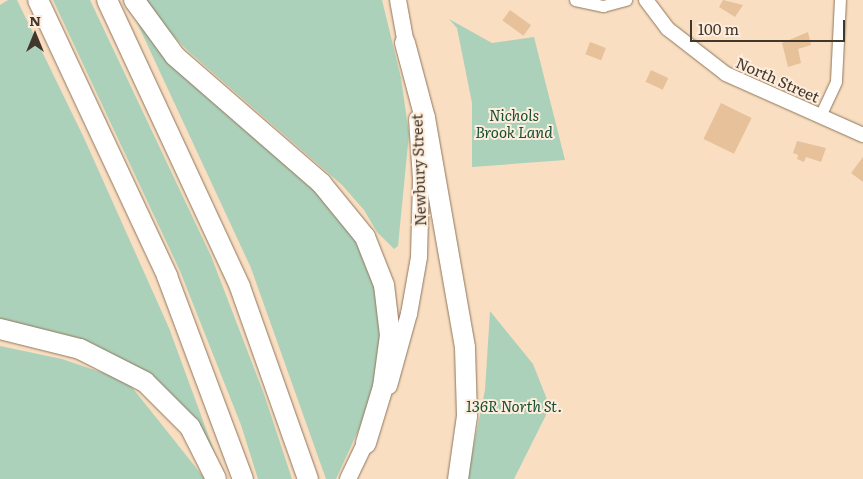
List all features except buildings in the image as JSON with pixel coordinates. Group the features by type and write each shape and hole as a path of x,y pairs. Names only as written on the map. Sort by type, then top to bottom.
{"highway":[{"path":"38,0 167,276 242,479"},
{"path":"107,0 240,287 308,479"},
{"path":"134,0 175,56 334,195 369,244 384,285 390,335 383,387 366,443"},
{"path":"405,43 426,128 465,348 467,416 458,479"},
{"path":"0,329 80,349 145,382 190,428 216,479"}],"main road":[{"name":"Newbury Street","path":"349,478 366,443 400,352 419,257 420,158 398,0"}],"street":[{"path":"575,0 603,6 626,0"},
{"name":"North Street","path":"646,0 668,29 705,60 726,74 863,134"},
{"path":"820,116 836,80 840,0"}],"green space":[{"path":"8,0 17,0 84,138 169,328 220,467 163,387 0,323 0,5"},
{"path":"53,0 90,0 211,256 264,394 292,479 258,479 241,425 180,271"},
{"path":"146,0 382,0 401,78 409,134 398,246 394,249 377,232 364,210 342,185 188,51 157,19"},
{"path":"134,16 322,193 364,248 379,292 381,363 364,418 336,479 326,479 251,268"},
{"name":"Nichols Brook Land","path":"449,19 492,43 534,37 565,160 472,167 472,103 457,28"},
{"name":"136R North St.","path":"490,311 533,364 550,407 514,479 467,479 485,390"},
{"path":"0,346 62,359 127,381 205,479 0,479"}]}
